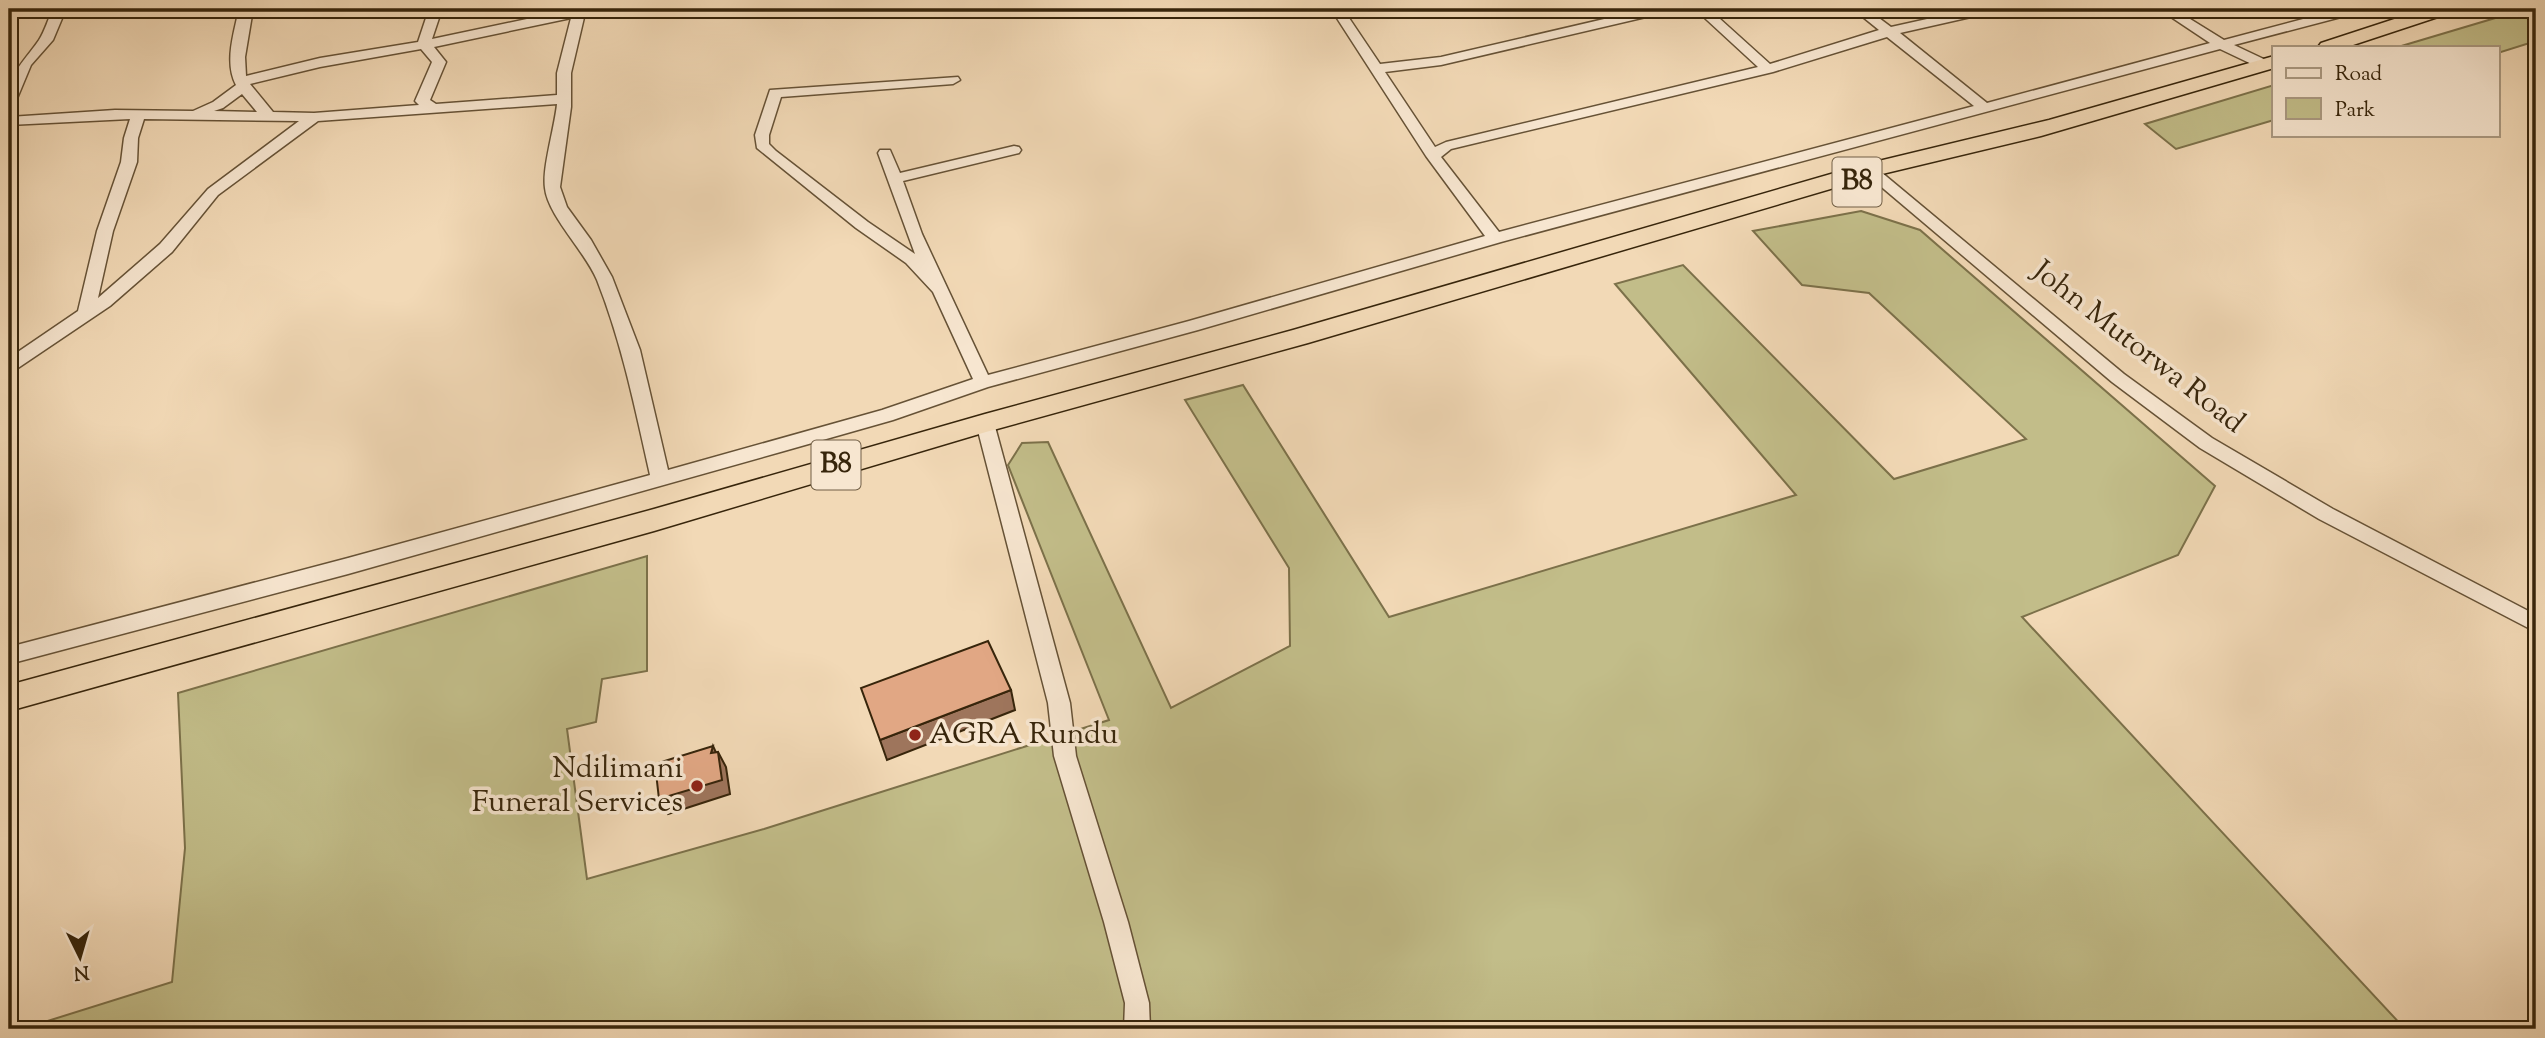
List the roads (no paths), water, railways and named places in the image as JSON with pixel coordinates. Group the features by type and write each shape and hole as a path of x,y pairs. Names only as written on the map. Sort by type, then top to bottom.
{"highway":[{"path":"2331,46 2443,9"},
{"name":"B8","path":"9,698 653,520 1662,231 1765,208 1874,173 2269,64"}],"street":[{"path":"9,101 24,64 46,40 59,9"},
{"path":"246,9 237,66 242,84 270,117"},
{"path":"424,44 435,9"},
{"path":"1337,9 1433,156 1495,238"},
{"path":"1375,69 1441,61 1663,9"},
{"path":"1701,9 1768,69"},
{"path":"1859,9 1891,31 1982,106"},
{"path":"1433,156 1446,146 1768,69 1891,31 1988,9"},
{"path":"2165,9 2224,46 2269,64"},
{"path":"9,656 348,566 887,415 983,382 1192,326 1495,238 1743,174 1982,106 2224,46 2356,9"},
{"path":"191,114 218,105 242,84 327,60 424,44 580,11 564,73 552,187 559,208 583,240 604,277 631,350 660,477"},
{"path":"424,44 439,62 436,75 422,101 434,109"},
{"path":"942,291 912,259 862,225 771,154 762,145 762,135 775,93 953,80"},
{"path":"9,121 138,114 314,117 434,109 471,103 563,99"},
{"path":"86,314 105,231 129,162 131,138 138,114"},
{"path":"9,366 86,314 166,248 213,192 314,117"},
{"path":"893,179 1014,150"},
{"path":"885,153 914,234 983,382"},
{"name":"John Mutorwa Road","path":"1874,173 2118,378 2206,443 2326,514 2536,624"},
{"path":"985,423 1059,703 1065,756 1116,922 1137,1003 1137,1029"}],"place":[{"name":"AGRA Rundu","path":"915,735"},
{"name":"Ndilimani Funeral Services","path":"697,786"}]}
